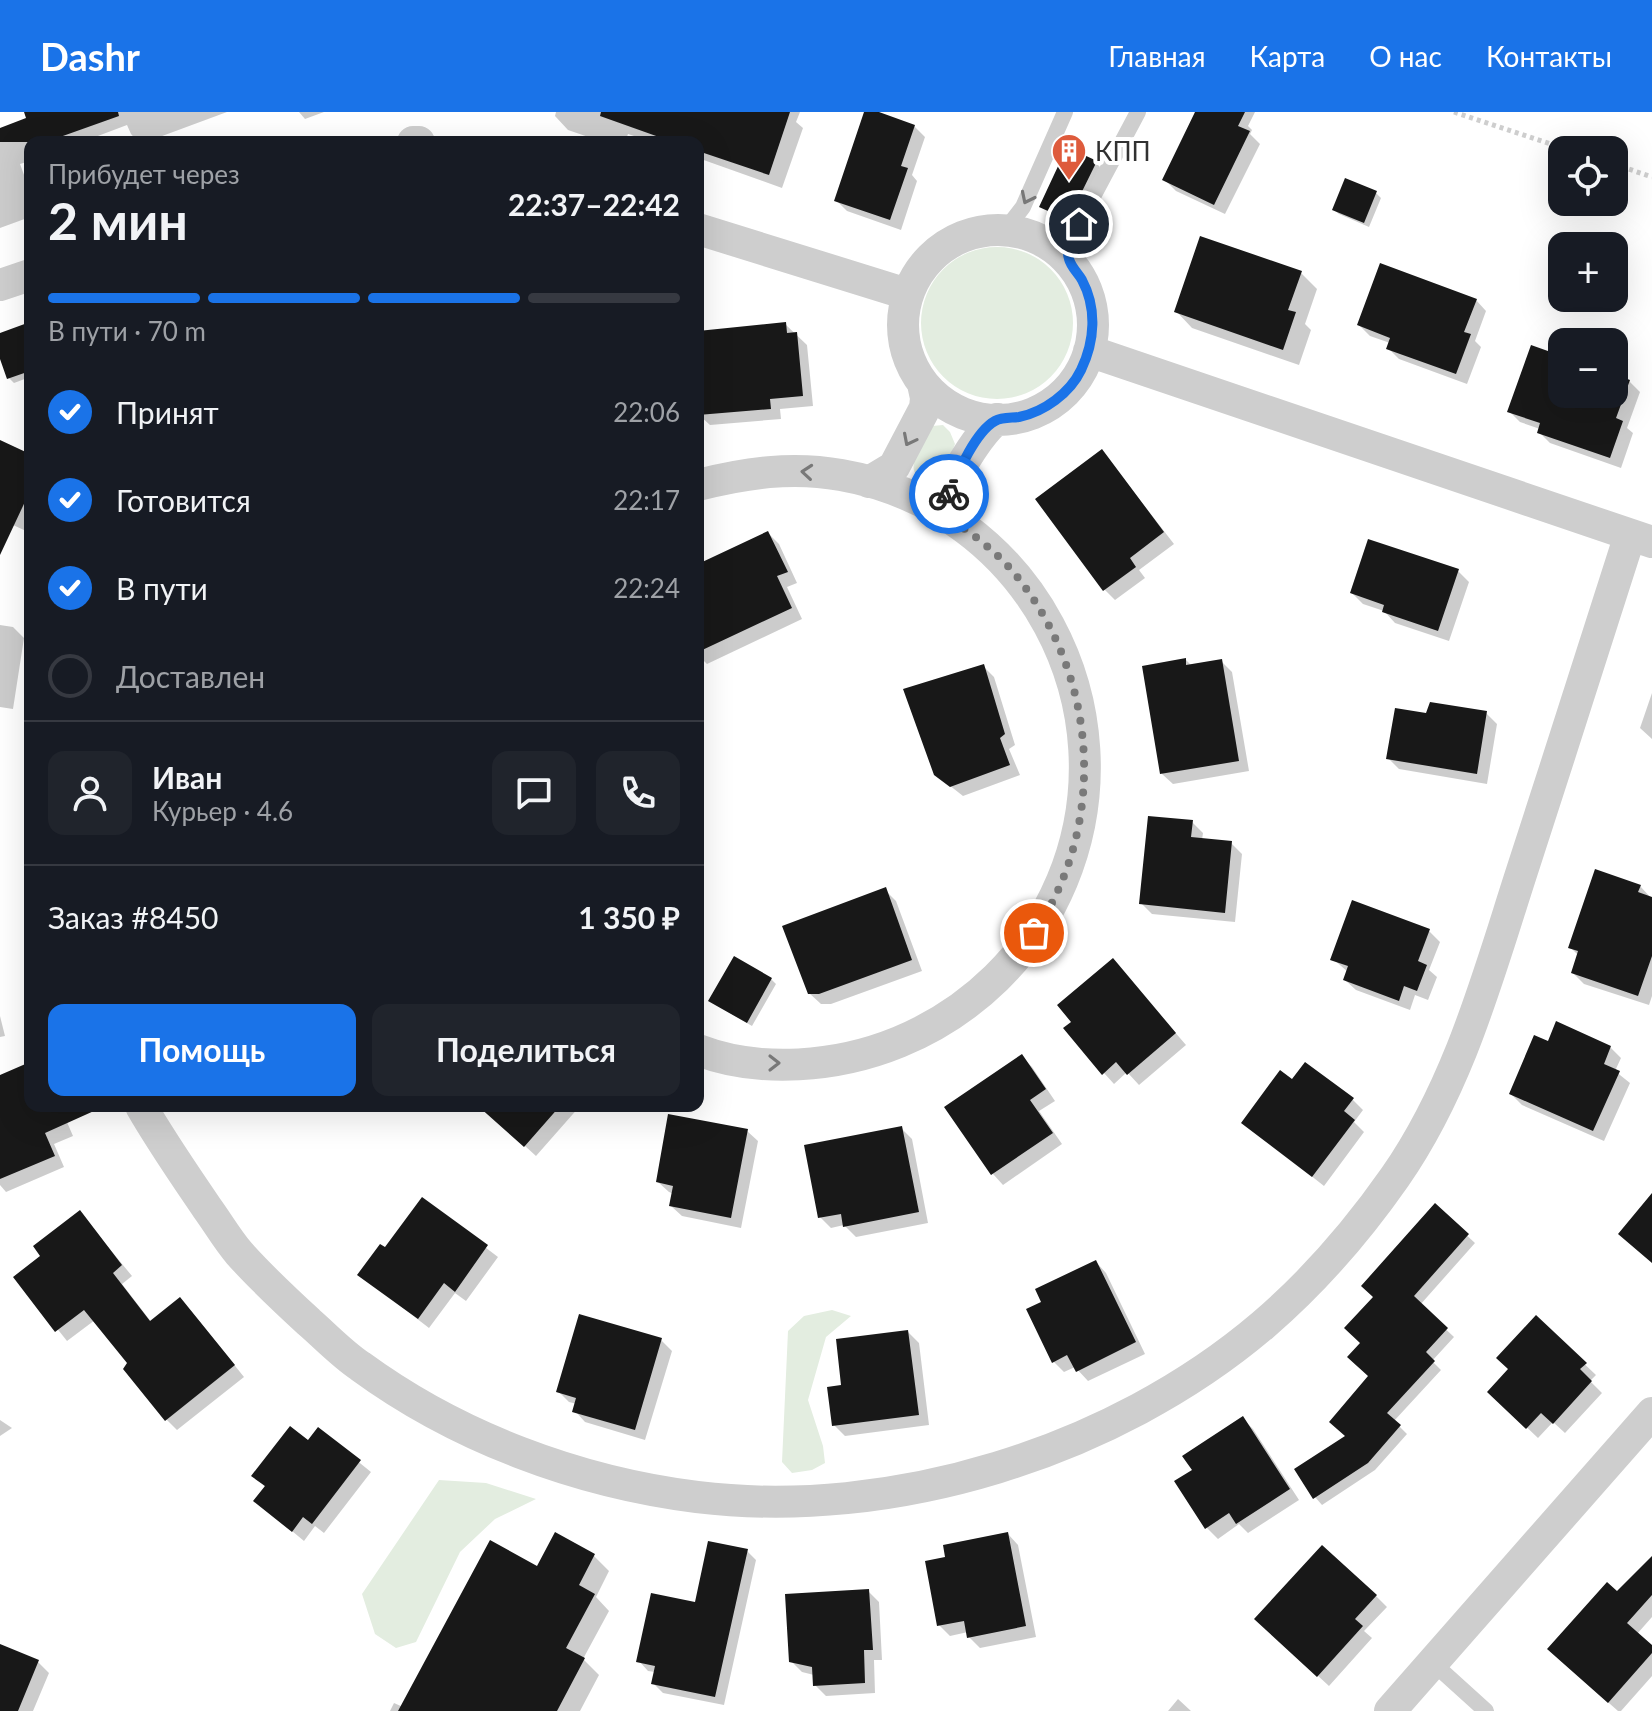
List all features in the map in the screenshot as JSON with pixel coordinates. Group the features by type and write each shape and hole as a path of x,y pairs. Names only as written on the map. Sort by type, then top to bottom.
{"street":[{"path":"1006,229 1029,234 1051,245 1069,261 1091,303 1093,327 1089,351 1072,383 1044,408 1021,416 997,419 976,417 938,399 923,384 911,363 904,341 903,317 907,294 919,271 935,253 957,239 980,231 1006,229"},
{"path":"704,231 907,294"},
{"path":"0,285 24,277"},
{"path":"145,1112 236,1249 277,1292 358,1365 464,1429 510,1449 572,1470 696,1497 816,1500 952,1481 1023,1461 1131,1412 1226,1354 1265,1323 1354,1232 1398,1174 1438,1103 1473,1022 1641,538 1089,351"},
{"path":"869,482 894,467 925,408 923,384"},
{"path":"949,518 947,504 952,486 978,437 997,419"},
{"path":"704,484 739,475 790,470 842,475 892,488 949,518 981,540 1021,582 1053,630 1074,684 1085,740 1085,799 1073,855 1050,909 1018,957 977,998 928,1030 875,1052 818,1063 760,1063 704,1051"},
{"path":"1390,1711 1652,1413"}],"lane":[{"path":"1006,229 1023,207 1065,112"},
{"path":"1069,261 1071,238 1138,112"},
{"path":"1433,1663 1486,1711"}],"path":[{"path":"1454,112 1548,143"},
{"path":"1628,169 1652,177"}],"shaded area":[{"path":"997,247 1026,252 1051,269 1068,294 1073,323 1068,352 1051,377 1026,394 997,399 968,394 943,377 926,352 921,323 926,294 943,269 968,252"},
{"path":"943,425 955,444 947,465 934,481 922,479 914,468 918,451 932,426"},
{"path":"832,1310 851,1316 826,1337 808,1400 823,1446 825,1463 812,1470 792,1473 782,1462 788,1331 804,1316"},
{"path":"439,1480 486,1483 536,1499 495,1519 460,1552 416,1642 396,1648 375,1634 362,1594"}],"building":[{"path":"24,112 118,112 119,116 63,136 24,136 24,142 0,142 0,128 26,118"},
{"path":"601,112 790,112 769,175 704,153 704,136 656,136 600,116"},
{"path":"864,112 879,112 915,125 901,166 908,168 890,220 834,201"},
{"path":"1195,112 1245,112 1238,126 1250,131 1214,205 1162,180"},
{"name":"КПП","path":"1067,147 1097,161 1068,220 1039,207"},
{"path":"1345,178 1377,191 1364,223 1332,210"},
{"path":"1200,236 1302,271 1288,310 1296,312 1283,350 1174,312"},
{"path":"1380,263 1477,299 1464,332 1471,334 1456,374 1386,349 1390,338 1357,325"},
{"path":"786,322 787,333 797,332 803,396 770,399 771,409 704,415 704,330"},
{"path":"24,324 24,373 7,379 0,359 0,333"},
{"path":"1531,345 1548,351 1548,408 1620,408 1616,418 1623,421 1610,458 1537,433 1540,423 1507,412"},
{"path":"0,440 24,451 24,504 0,555"},
{"path":"1102,449 1164,532 1130,558 1136,567 1103,591 1035,499"},
{"path":"768,531 788,572 777,576 792,608 704,649 704,561"},
{"path":"1368,539 1459,569 1438,631 1382,612 1384,605 1350,593"},
{"path":"1186,658 1186,665 1222,659 1239,761 1160,774 1142,666"},
{"path":"984,664 1005,734 1000,738 1010,765 950,787 934,775 903,689"},
{"path":"1430,702 1487,711 1477,774 1386,759 1395,708 1426,713"},
{"path":"1148,816 1193,820 1191,837 1232,841 1225,913 1139,904"},
{"path":"1595,869 1641,885 1638,892 1652,897 1652,956 1638,996 1571,973 1578,951 1568,948"},
{"path":"886,887 912,960 819,994 808,994 782,926"},
{"path":"1352,900 1430,929 1418,961 1427,965 1417,991 1404,986 1399,1001 1343,980 1348,966 1330,960"},
{"path":"734,956 772,978 747,1023 708,1001"},
{"path":"1113,958 1176,1033 1127,1075 1116,1062 1102,1075 1063,1028 1071,1022 1057,1005"},
{"path":"1556,1021 1611,1046 1604,1064 1620,1071 1593,1131 1509,1094 1534,1035 1548,1041"},
{"path":"1022,1054 1046,1089 1030,1100 1053,1133 991,1175 944,1107"},
{"path":"1305,1062 1354,1098 1344,1111 1355,1120 1312,1177 1241,1123 1280,1070 1292,1079"},
{"path":"24,1065 24,1112 92,1112 45,1133 55,1156 0,1179 0,1075"},
{"path":"485,1112 555,1112 524,1147"},
{"path":"668,1114 748,1129 731,1218 669,1206 673,1186 656,1182"},
{"path":"902,1126 919,1212 843,1227 841,1214 818,1218 804,1145"},
{"path":"1652,1193 1652,1263 1618,1234"},
{"path":"422,1197 488,1245 455,1292 444,1283 418,1319 357,1275 380,1244 385,1247"},
{"path":"1435,1203 1469,1234 1414,1296 1448,1328 1426,1352 1435,1361 1387,1413 1401,1425 1368,1463 1313,1499 1294,1469 1345,1436 1329,1422 1368,1376 1347,1357 1360,1343 1344,1328 1373,1297 1361,1286"},
{"path":"80,1210 122,1265 113,1273 150,1321 180,1297 235,1365 165,1421 123,1369 127,1363 84,1310 55,1332 13,1277 40,1256 33,1246"},
{"path":"1096,1260 1136,1342 1076,1372 1067,1355 1052,1363 1026,1309 1041,1302 1035,1289"},
{"path":"579,1314 662,1338 635,1430 572,1412 576,1398 556,1392"},
{"path":"1536,1315 1587,1363 1580,1369 1592,1381 1553,1424 1541,1413 1526,1429 1487,1392 1508,1369 1496,1358"},
{"path":"908,1330 919,1415 832,1426 827,1387 841,1385 836,1339"},
{"path":"1243,1416 1290,1489 1236,1524 1229,1513 1205,1529 1174,1481 1192,1470 1182,1456"},
{"path":"290,1426 308,1440 318,1427 361,1460 312,1524 303,1517 292,1532 253,1501 265,1486 251,1476"},
{"path":"555,1532 595,1554 579,1585 595,1594 566,1648 585,1658 557,1711 398,1711 490,1540 537,1566"},
{"path":"1008,1532 1026,1626 967,1638 964,1621 937,1626 925,1561 945,1557 943,1545"},
{"path":"708,1541 748,1549 715,1697 651,1684 655,1666 636,1662 651,1593 695,1602"},
{"path":"1322,1545 1377,1595 1355,1619 1363,1626 1317,1677 1254,1619"},
{"path":"1652,1556 1652,1595 1627,1623 1652,1645 1652,1653 1608,1703 1547,1649 1607,1582 1617,1591"},
{"path":"869,1589 873,1650 864,1650 865,1683 813,1686 812,1667 789,1662 785,1594"},
{"path":"0,1644 39,1660 18,1711 0,1711"}],"way so far":[{"path":"949,494 949,518 981,540 1021,582 1053,630 1074,684 1085,740 1085,799 1073,855 1050,909 1034,933"}],"place":[{"name":"КПП","path":"1069,182"}],"route":[{"path":"949,494 984,429 997,419 1021,416 1044,408 1064,393 1079,373 1089,351 1093,327 1091,303 1069,261 1071,238 1079,224"}]}
